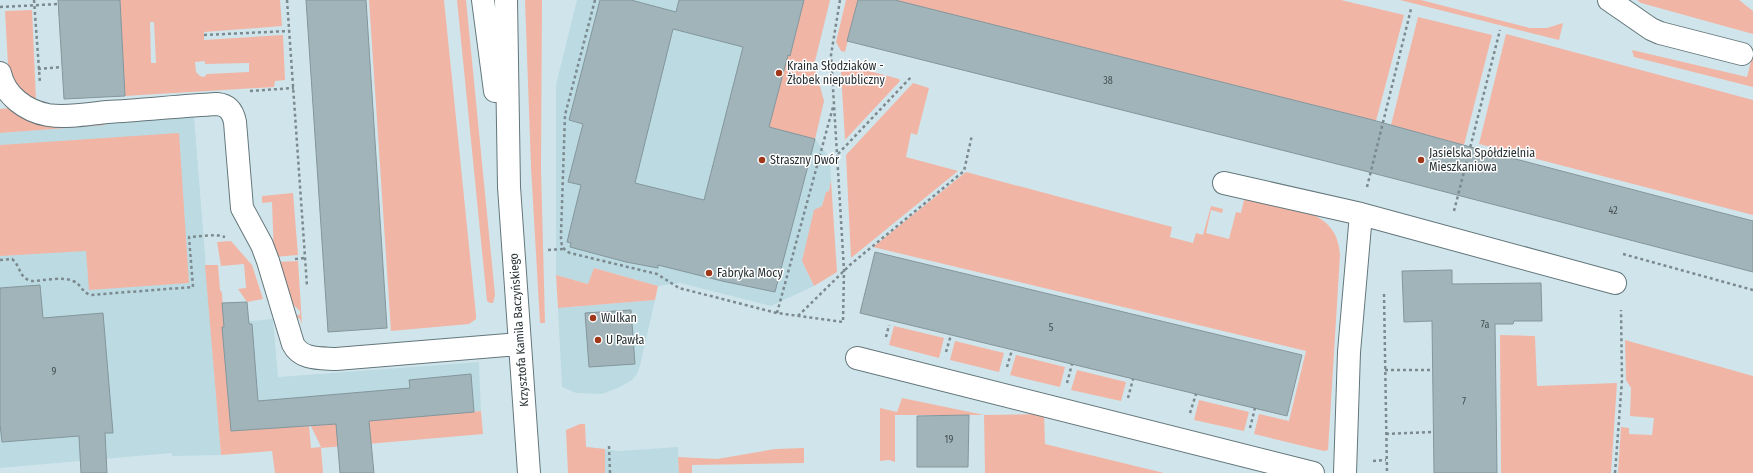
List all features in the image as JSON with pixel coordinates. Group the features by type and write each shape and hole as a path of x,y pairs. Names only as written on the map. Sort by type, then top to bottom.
{"street":[{"name":"Krzysztofa Kamila Baczyńskiego","path":"483,0 509,187"},
{"name":"Krzysztofa Kamila Baczyńskiego","path":"506,0 509,187 529,473"},
{"path":"1609,0 1651,29 1660,33 1742,54"},
{"path":"0,73 5,87 11,96 29,108 48,115 72,115 217,104 227,107 234,115 236,122 242,208 262,245 293,344 300,354 319,358 336,359 520,344"},
{"path":"1224,182 1361,214 1615,283"},
{"path":"1345,473 1350,336 1361,214"},
{"path":"857,358 1313,473"}],"path":[{"path":"287,0 307,287"},
{"path":"563,249 561,244 561,234 565,115 595,0"},
{"path":"548,250 563,249 570,253 657,274 679,288 777,313 844,322 844,270 831,55 840,0"},
{"path":"0,7 59,4"},
{"path":"1366,190 1410,9"},
{"path":"1454,212 1500,30"},
{"path":"204,35 289,31"},
{"path":"38,69 62,67"},
{"path":"837,154 912,76"},
{"path":"777,313 834,104"},
{"path":"798,316 844,270 964,171 972,135"},
{"path":"0,260 12,259 15,261 18,264 20,272 27,280 68,279 77,283 82,291 90,295 193,287 189,237 203,236"},
{"path":"1384,293 1387,473"},
{"path":"1615,473 1622,380 1621,308"},
{"path":"1006,372 1012,350"},
{"path":"1066,386 1072,364"},
{"path":"1385,370 1433,370"},
{"path":"1127,401 1133,379"},
{"path":"1190,416 1196,394"},
{"path":"1249,430 1255,408"},
{"path":"1386,434 1433,432"},
{"path":"609,446 610,473"}],"shaded area":[{"path":"120,0 280,0 282,26 204,32 204,40 283,35 285,80 275,81 274,87 125,96","holes":["150,22 154,22 156,63 151,63","205,61 205,64 249,63 249,72 207,74 204,77 200,76 196,72 195,62"]},
{"path":"369,0 444,0 476,315 476,319 469,324 391,331"},
{"path":"457,0 466,0 495,295 493,303 487,301"},
{"path":"525,0 542,0 541,168 545,323 540,323 531,167"},
{"path":"577,0 830,0 814,65 824,101 815,139 830,158 831,180 829,191 826,192 802,261 814,286 771,306 680,283 658,286 594,268 589,284 556,275 556,85"},
{"path":"804,0 830,0 814,65 824,101 815,139 769,127 788,55 790,56"},
{"path":"846,0 858,0 845,52 841,51 836,42"},
{"path":"895,0 1341,0 1404,15 1376,121"},
{"path":"1400,0 1421,0 1530,28 1547,28 1563,23 1559,40"},
{"path":"1637,0 1739,0 1753,11 1753,34 1641,3"},
{"path":"32,10 36,101 9,83 5,11"},
{"path":"1418,17 1492,35 1464,145 1391,125"},
{"path":"1506,34 1753,100 1753,215 1479,144"},
{"path":"1632,50 1747,77 1753,53 1753,87 1634,57"},
{"path":"850,66 899,79 900,81 845,140 841,72"},
{"path":"913,83 929,88 917,135 911,133 906,157 958,171 851,258 846,155"},
{"path":"10,108 104,122 105,125 0,133 0,109"},
{"path":"194,117 221,455 172,456 172,453 0,468 0,133"},
{"path":"179,133 189,283 89,290 86,251 0,256 0,145"},
{"path":"966,172 1172,227 1170,237 1193,243 1196,233 1203,235 1211,206 1223,209 1222,213 1211,210 1206,233 1229,239 1236,212 1241,213 1245,196 1305,212 1322,220 1329,226 1334,234 1338,243 1340,255 1328,450 1324,451 1254,434 1259,414 1289,421 1306,351 873,247"},
{"path":"831,180 837,272 814,286 802,261 814,210 822,206 826,192 829,191"},
{"path":"293,193 298,255 274,257 272,202 262,203 262,196"},
{"path":"231,241 252,265 263,299 247,302 238,289 246,288 244,264 221,266 217,242"},
{"path":"298,261 302,324 300,319 293,315 292,311 298,316 300,311 288,300 276,262"},
{"path":"205,265 218,265 220,290 222,293 224,327 222,327 231,431 255,429 294,411 295,427 309,426 311,448 321,447 311,426 481,411 483,434 321,448 323,473 275,473 272,451 221,455"},
{"path":"594,268 658,286 655,300 558,308 556,275 588,284"},
{"path":"655,300 640,366 637,374 632,380 620,387 602,394 576,393 562,387 558,308"},
{"path":"241,302 250,321 273,319 278,377 479,362 481,411 231,431 222,327 224,327 222,303"},
{"path":"894,326 944,338 939,358 889,345"},
{"path":"1500,335 1535,336 1537,386 1617,383 1611,473 1501,473"},
{"path":"1625,340 1753,376 1753,473 1618,473 1621,427 1629,428 1629,434 1652,435 1654,418 1630,416 1631,388 1626,380"},
{"path":"955,341 1004,353 999,372 950,360"},
{"path":"1016,355 1065,367 1060,387 1010,375"},
{"path":"1077,370 1126,382 1121,401 1071,390"},
{"path":"902,398 984,415 895,415 895,462 889,460 880,461 880,408 897,412"},
{"path":"1199,400 1249,412 1244,431 1194,420"},
{"path":"1044,414 1045,444 1164,473 985,473 984,415"},
{"path":"580,424 585,424 586,447 605,449 605,473 568,473 566,430"},
{"path":"587,447 619,451 678,447 679,473 569,473"},
{"path":"804,448 804,463 692,465 692,473 679,473 678,457 717,459 775,449"}],"building":[{"path":"58,0 120,0 125,96 64,99"},
{"path":"306,0 366,0 387,328 328,332"},
{"name":"Straszny Dwór","path":"600,0 631,0 676,12 679,0 804,0 790,56 788,55 769,127 815,139 775,292 658,265 658,268 626,262 570,247 571,243 567,242 581,185 568,182 583,124 569,120","holes":["673,29 743,47 704,200 635,183"]},
{"path":"858,0 895,0 1369,119 1753,221 1753,272 1357,169 847,41"},
{"path":"875,252 1302,355 1287,416 860,313"},
{"path":"1452,270 1452,284 1541,283 1542,321 1514,321 1513,324 1495,324 1497,473 1434,473 1432,321 1404,322 1402,271"},
{"path":"40,285 43,318 103,313 113,433 105,433 107,473 81,473 79,436 2,442 0,424 0,288"},
{"path":"247,302 249,324 252,324 258,401 410,388 409,380 471,374 474,412 369,421 374,473 340,473 336,424 231,431 222,327 224,327 222,303"},
{"path":"631,310 635,364 589,367 585,313"},
{"path":"969,415 968,467 917,467 917,416"}],"place":[{"name":"Kraina Słodziaków - Żłobek niepubliczny","path":"779,73"},
{"name":"Straszny Dwór","path":"762,160"},
{"name":"Jasielska Spółdzielnia Mieszkaniowa","path":"1421,160"},
{"name":"Fabryka Mocy","path":"709,273"},
{"name":"Wulkan","path":"593,318"},
{"name":"U Pawła","path":"598,340"}]}
